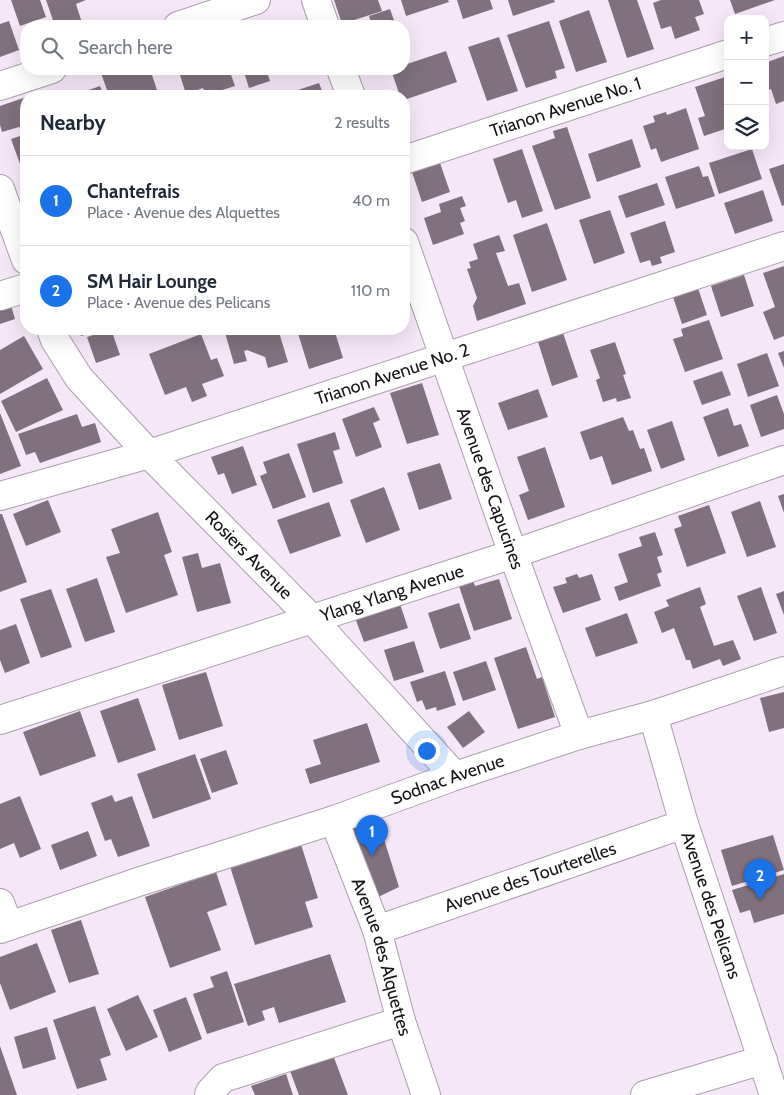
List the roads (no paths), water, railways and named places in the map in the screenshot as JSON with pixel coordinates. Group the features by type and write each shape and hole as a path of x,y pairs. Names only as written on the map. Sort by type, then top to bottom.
{"street":[{"path":"196,20 256,0"},
{"path":"316,0 323,20"},
{"path":"769,41 784,36"},
{"name":"Trianon Avenue No. 1","path":"410,158 724,55"},
{"path":"0,86 34,75"},
{"path":"343,75 349,90"},
{"path":"0,190 20,244"},
{"name":"Trianon Avenue No. 2","path":"0,496 149,454 784,246"},
{"name":"Avenue des Capucines","path":"410,259 578,735"},
{"path":"0,296 20,290"},
{"name":"Rosiers Avenue","path":"54,335 79,378 149,454 311,618 455,776"},
{"name":"Ylang Ylang Avenue","path":"0,720 513,554 784,460"},
{"name":"Sodnac Avenue","path":"3,919 141,881 334,820 455,776 578,735 653,715 784,670"},
{"name":"Avenue des Pelicans","path":"653,715 684,824 774,1095"},
{"name":"Avenue des Alquettes","path":"334,820 377,930 401,1021 426,1095"},
{"name":"Avenue des Tourterelles","path":"377,930 684,824"},
{"path":"209,1095 223,1078 401,1021"},
{"path":"645,1095 762,1060"}],"place":[{"name":"Chantefrais","path":"372,856"},
{"name":"SM Hair Lounge","path":"760,900"}]}
